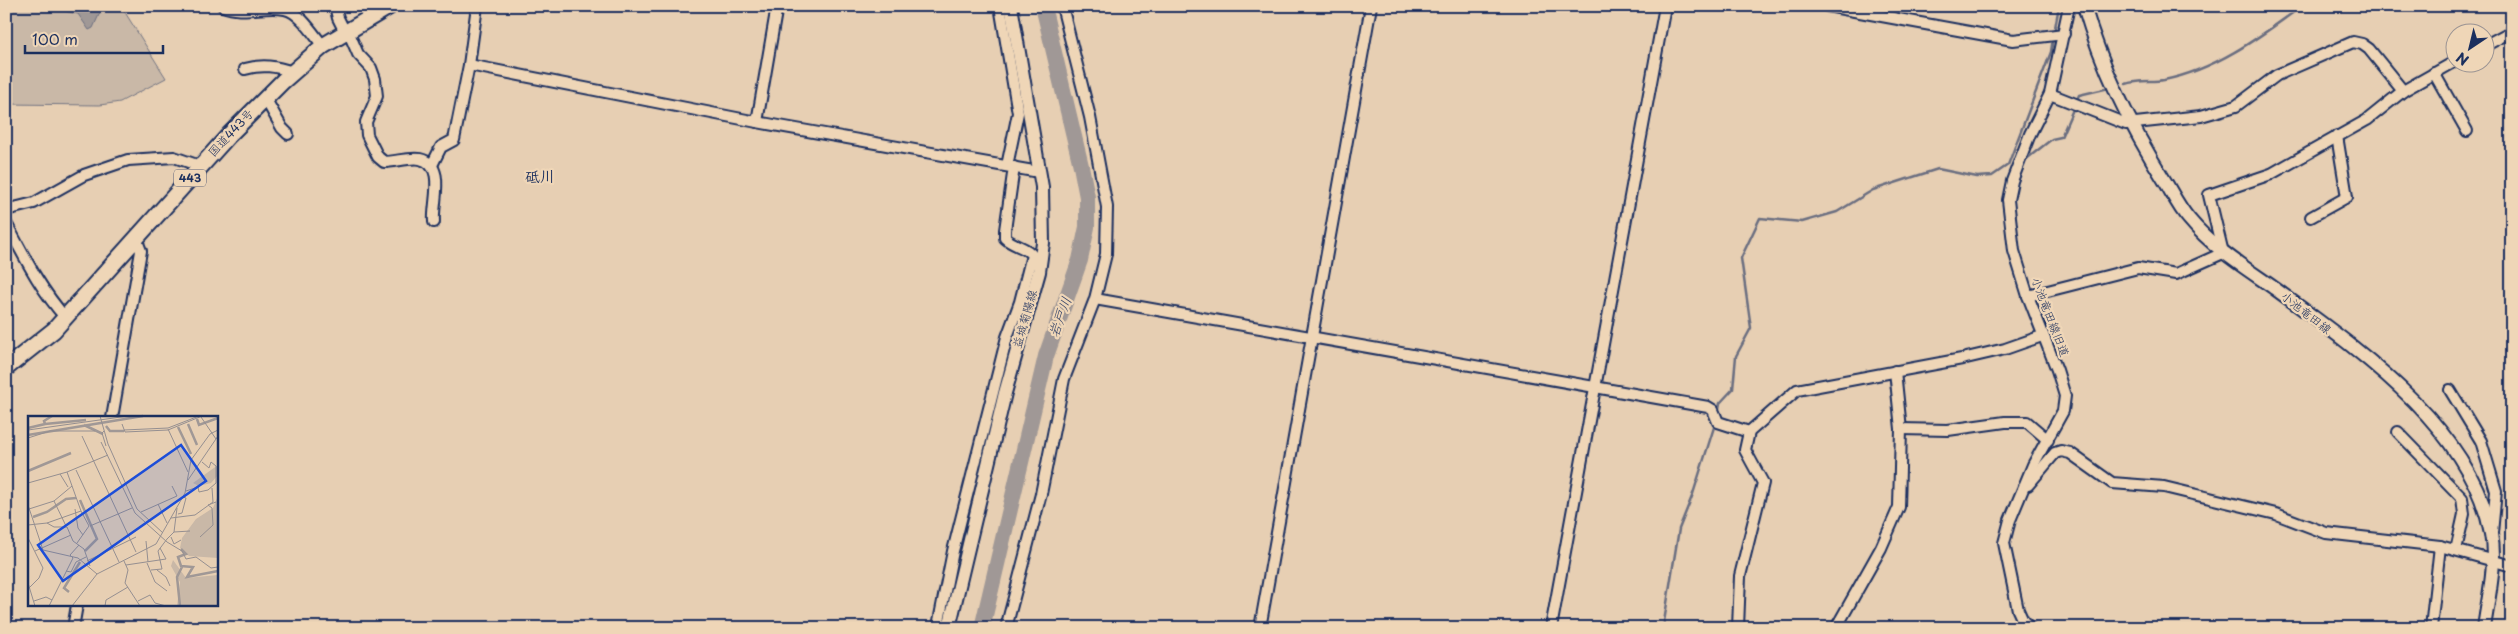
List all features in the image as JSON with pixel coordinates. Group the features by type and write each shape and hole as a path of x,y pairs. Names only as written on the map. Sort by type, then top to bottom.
{"highway":[{"name":"国道443号","path":"6,368 54,330 200,166 264,98 323,46 390,6"}],"main road":[{"name":"益城菊陽線","path":"944,624 1039,272 1044,216 1035,136 1011,6"},
{"name":"小池竜田線","path":"2084,6 2095,45 2132,123 2149,156 2188,219 2223,253 2274,288 2403,388 2458,456 2483,502 2492,536 2492,560 2484,628"}],"street":[{"path":"223,6 232,10 283,8 306,25 323,46"},
{"path":"334,6 338,18 358,54 371,68 378,87 377,96 366,122 370,145 384,162 420,159 432,165 438,180 433,210 434,222"},
{"path":"432,165 441,147 454,140 469,65 478,6"},
{"path":"757,122 777,6"},
{"path":"944,624 953,551 1007,337 1020,302 1032,255 1029,250 1011,244 1005,238 1010,167 1018,113 1000,6"},
{"path":"1006,628 1041,494 1064,379 1095,299 1106,254 1107,206 1090,117 1062,6"},
{"path":"1260,628 1310,338 1371,6"},
{"path":"1551,628 1665,6"},
{"path":"1827,6 2013,40 2057,35"},
{"name":"小池竜田線旧道","path":"2030,628 2023,621 2018,610 2004,543 2020,495 2033,465 2063,411 2064,396 2057,370 2042,336 2014,251 2008,200 2012,182 2030,134 2050,94 2057,35 2070,6"},
{"path":"2496,40 2512,31"},
{"path":"2050,94 2126,124 2201,116 2236,106 2277,75 2353,42 2362,44 2369,49 2403,91"},
{"path":"469,65 757,122 1039,172"},
{"path":"244,69 256,66 277,66 293,72"},
{"path":"2028,296 2138,268 2176,274 2223,253 2209,195 2272,174 2367,120 2403,91 2446,67"},
{"path":"2434,73 2467,131"},
{"path":"264,98 282,128 288,134"},
{"path":"2311,217 2347,197 2337,136"},
{"path":"6,210 34,203 84,175 128,160 174,157 200,166"},
{"path":"6,223 24,259 51,300 65,317"},
{"path":"112,416 141,251 136,238"},
{"path":"1095,299 1708,407 1713,410 1718,422 1749,432"},
{"path":"1738,628 1740,576 1762,483 1747,458 1745,450 1749,432 1797,390 2005,349 2042,336"},
{"path":"1836,628 1881,548 1899,508 1901,429 1895,371"},
{"path":"2450,390 2481,441 2496,491 2492,536"},
{"path":"1901,429 1948,430 2005,422 2027,422 2048,440"},
{"path":"2398,432 2462,498 2464,514 2456,550"},
{"path":"2020,495 2054,453 2062,451 2070,454 2112,483 2164,487 2276,514 2326,533 2440,546 2512,566"},
{"path":"2431,628 2440,546"},
{"path":"72,628 77,606"},
{"path":"2018,610 2021,620 2019,628"}],"shaded area":[{"path":"6,6 121,6 166,78 120,102 100,105 6,104"},
{"path":"41,6 103,6 93,28 89,30 78,14"}],"waterway":[{"name":"岩戸川","path":"982,628 1046,356 1080,260 1087,227 1087,197 1081,166 1043,6"},
{"path":"2054,33 2059,6"},
{"path":"2126,84 2164,80 2202,68 2254,40 2302,6"},
{"path":"1718,414 1720,403 1733,389 1736,356 1751,328 1741,258 1760,218 1802,222 1837,212 1873,190 1938,169 1977,177 1992,176 2008,165 2051,52 2053,38"},
{"path":"2076,102 2079,95 2109,88"},
{"path":"2024,161 2052,139 2061,137 2074,107"},
{"path":"1663,628 1679,529 1693,494 1715,424"}],"district":[{"name":"砥川","path":"540,177"}]}
